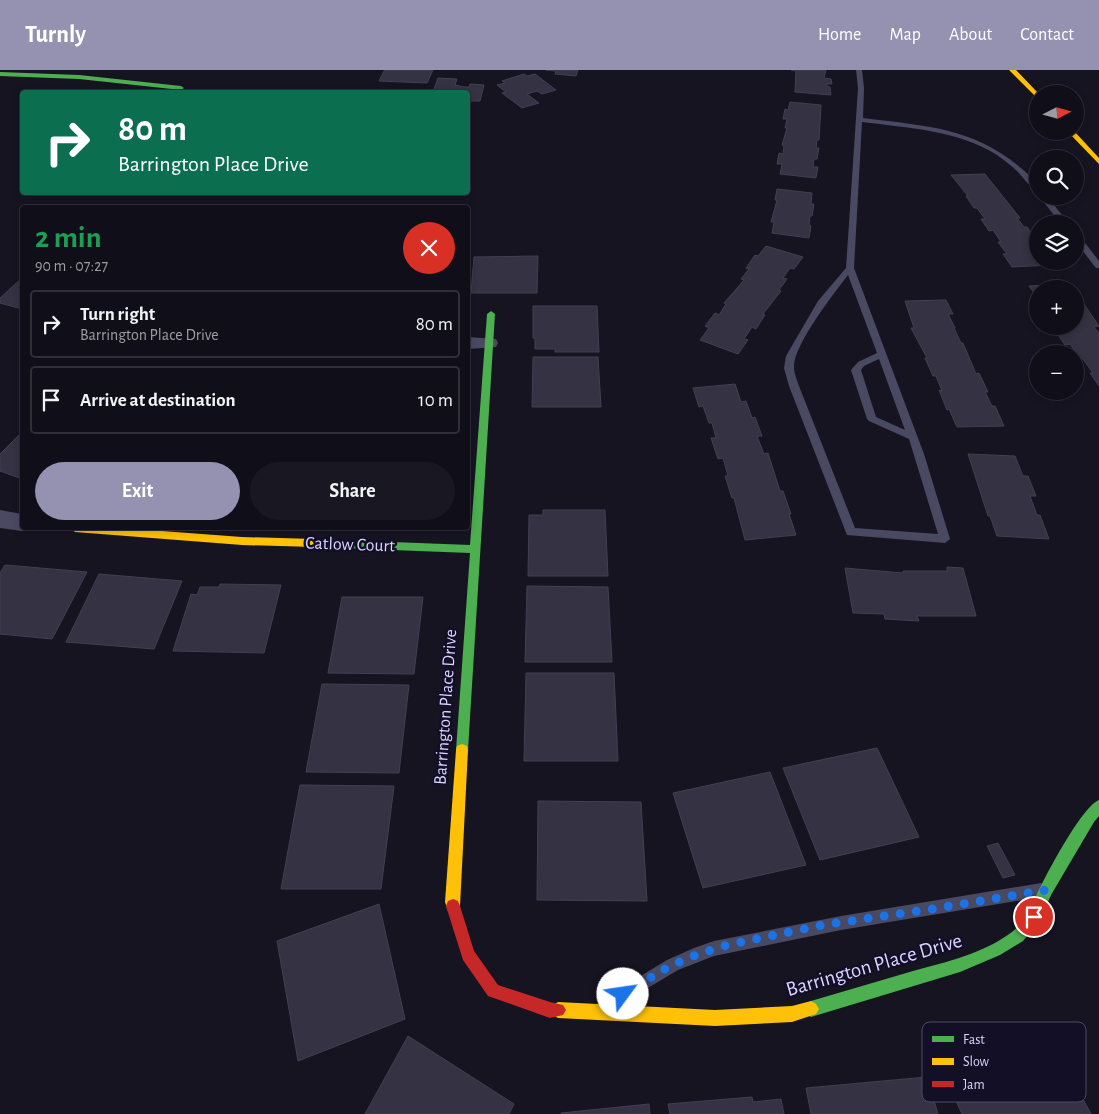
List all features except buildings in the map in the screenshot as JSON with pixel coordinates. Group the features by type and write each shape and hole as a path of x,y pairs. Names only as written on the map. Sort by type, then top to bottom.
{"street":[{"path":"1012,70 1029,88"},
{"path":"0,74 49,73 181,88"},
{"path":"1078,140 1099,162"},
{"name":"Barrington Place Drive","path":"491,314 452,902 468,955 493,991 550,1010 716,1018 792,1014 872,992 960,965 995,950 1018,936 1034,917 1046,890 1089,817 1099,806"},
{"path":"470,343 489,343"},
{"path":"0,519 20,522"},
{"name":"Catlow Court","path":"98,530 193,538 476,549"}],"lane":[{"path":"850,268 820,303 791,356 789,368 794,386 851,532 945,539 913,437 850,268 861,88 859,70"},
{"path":"859,120 946,131 972,138 1015,164 1029,179"},
{"path":"1050,205 1058,215"},
{"path":"1084,247 1099,266"},
{"path":"882,354 861,364 856,370 870,415 878,423 913,437"},
{"name":"Barrington Place Drive","path":"592,1013 670,966 727,945 823,925 1046,890"}],"traffic: fast":[{"path":"0,74 79,77 181,88"},
{"path":"462,750 491,314"},
{"path":"315,543 476,549"},
{"path":"811,1009 960,965 995,950 1018,936 1034,917 1046,890 1089,817 1099,806"}],"traffic: slow":[{"path":"1012,70 1029,88"},
{"path":"1078,140 1099,162"},
{"path":"101,530 242,541 315,543"},
{"path":"453,906 462,750"},
{"path":"558,1010 715,1018 792,1014 811,1009"}],"traffic: jam":[{"path":"453,906 468,955 493,991 550,1010 558,1010"}],"route":[{"path":"623,994 670,966 696,955 727,945 823,925 1046,890 1034,917"}]}
